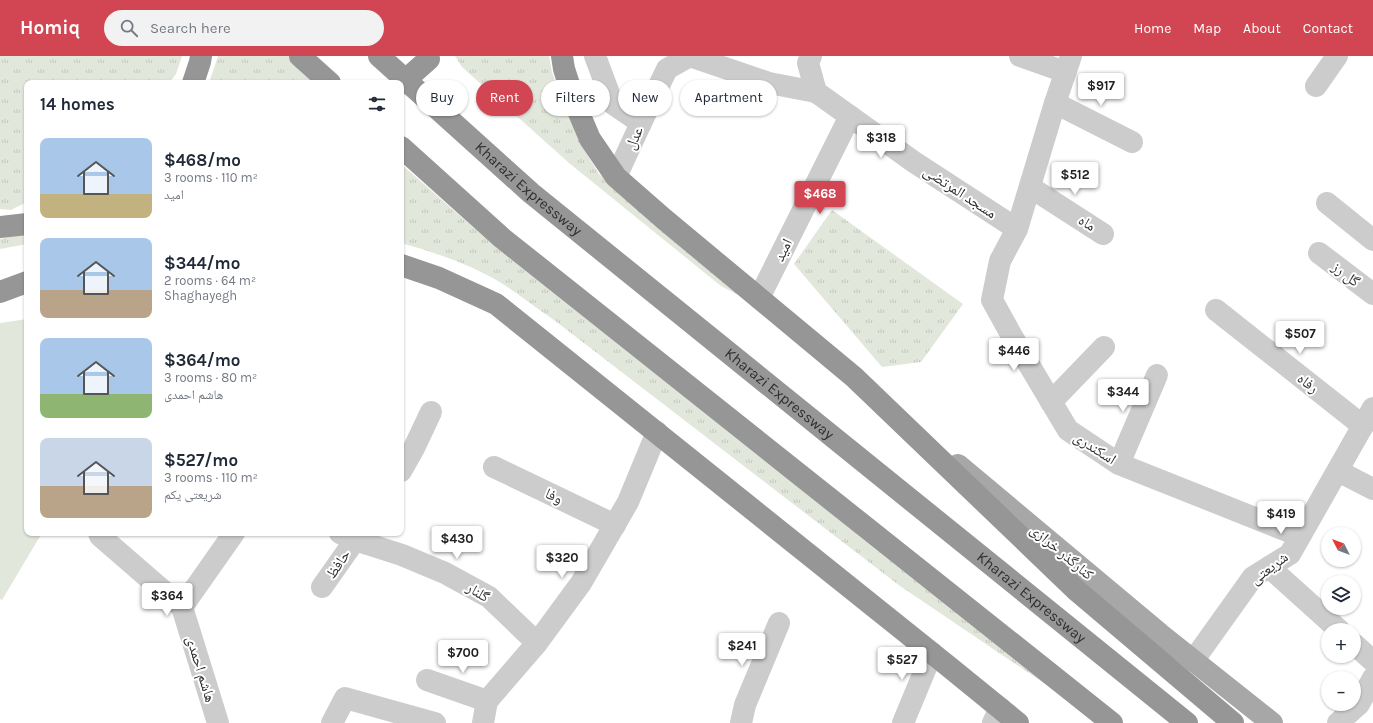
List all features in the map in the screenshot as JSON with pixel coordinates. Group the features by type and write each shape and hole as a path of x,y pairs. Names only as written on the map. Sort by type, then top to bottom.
{"highway":[{"path":"194,80 201,56"},
{"path":"300,56 327,80"},
{"name":"Kharazi Expressway","path":"379,56 531,193 1187,723"},
{"path":"562,56 564,69 576,106 590,139 616,177 664,219 854,377 1076,590 1233,723"},
{"path":"404,81 430,57"},
{"path":"404,150 502,238 1112,723"},
{"path":"0,227 24,224"},
{"path":"404,266 439,278 496,304 932,653 997,716 1018,723"},
{"path":"0,292 24,283"},
{"path":"0,296 24,293"}],"main road":[{"name":"کنارگذر خرازی","path":"854,377 1148,624 1272,723"}],"street":[{"path":"595,56 612,104 641,123"},
{"name":"عدل","path":"616,177 668,69 690,56 769,83 816,92"},
{"path":"811,56 808,63 816,92"},
{"path":"1020,56 1068,64"},
{"path":"1316,86 1337,56"},
{"name":"اسکندری","path":"1068,64 1054,103 1017,229 1000,261 992,300 1068,430 1119,464 1300,536"},
{"name":"مسجد المرتضی","path":"816,92 914,162 1017,229"},
{"path":"1054,103 1132,142"},
{"name":"امید","path":"759,298 850,116"},
{"name":"ماه","path":"1030,187 1103,234"},
{"path":"1327,203 1373,240"},
{"name":"گل رز","path":"1319,253 1373,294"},
{"name":"رفاه","path":"1216,310 1363,426"},
{"path":"1051,402 1104,347"},
{"path":"1119,464 1157,375"},
{"name":"شریعتی","path":"1194,661 1253,577 1290,554 1373,408"},
{"path":"404,466 431,412"},
{"path":"483,723 487,701 537,643 581,583 628,502 657,432"},
{"name":"وفا","path":"494,466 614,525"},
{"path":"1338,471 1373,489"},
{"path":"100,536 182,607 232,536"},
{"name":"حافظ","path":"322,587 351,536"},
{"name":"گلنار","path":"354,536 445,573 489,597 537,643"},
{"path":"1269,567 1331,623"},
{"name":"هاشم احمدی","path":"182,607 218,723"},
{"path":"741,723 745,705 779,623"},
{"path":"1361,650 1373,661"},
{"path":"903,723 932,653"},
{"path":"1338,723 1359,704 1373,678"},
{"path":"427,680 487,701"},
{"path":"332,723 345,698 435,723"}],"green space":[{"path":"0,56 182,56 176,74 171,80 24,80 24,204 11,210 0,209"},
{"path":"218,56 290,56 316,80 210,80"},
{"path":"455,56 549,56 555,80 541,80 541,116 569,116 580,143 599,174 751,302 721,286 569,163 517,116 533,116 533,80 476,80 462,67"},
{"path":"404,167 490,242 875,549 1060,694 900,586 554,320 506,286 469,266 404,244"},
{"path":"832,210 963,304 921,362 882,367 794,264"},
{"path":"24,234 24,245 0,249 0,239"},
{"path":"24,319 24,536 40,536 2,600 0,599 0,323"}]}
